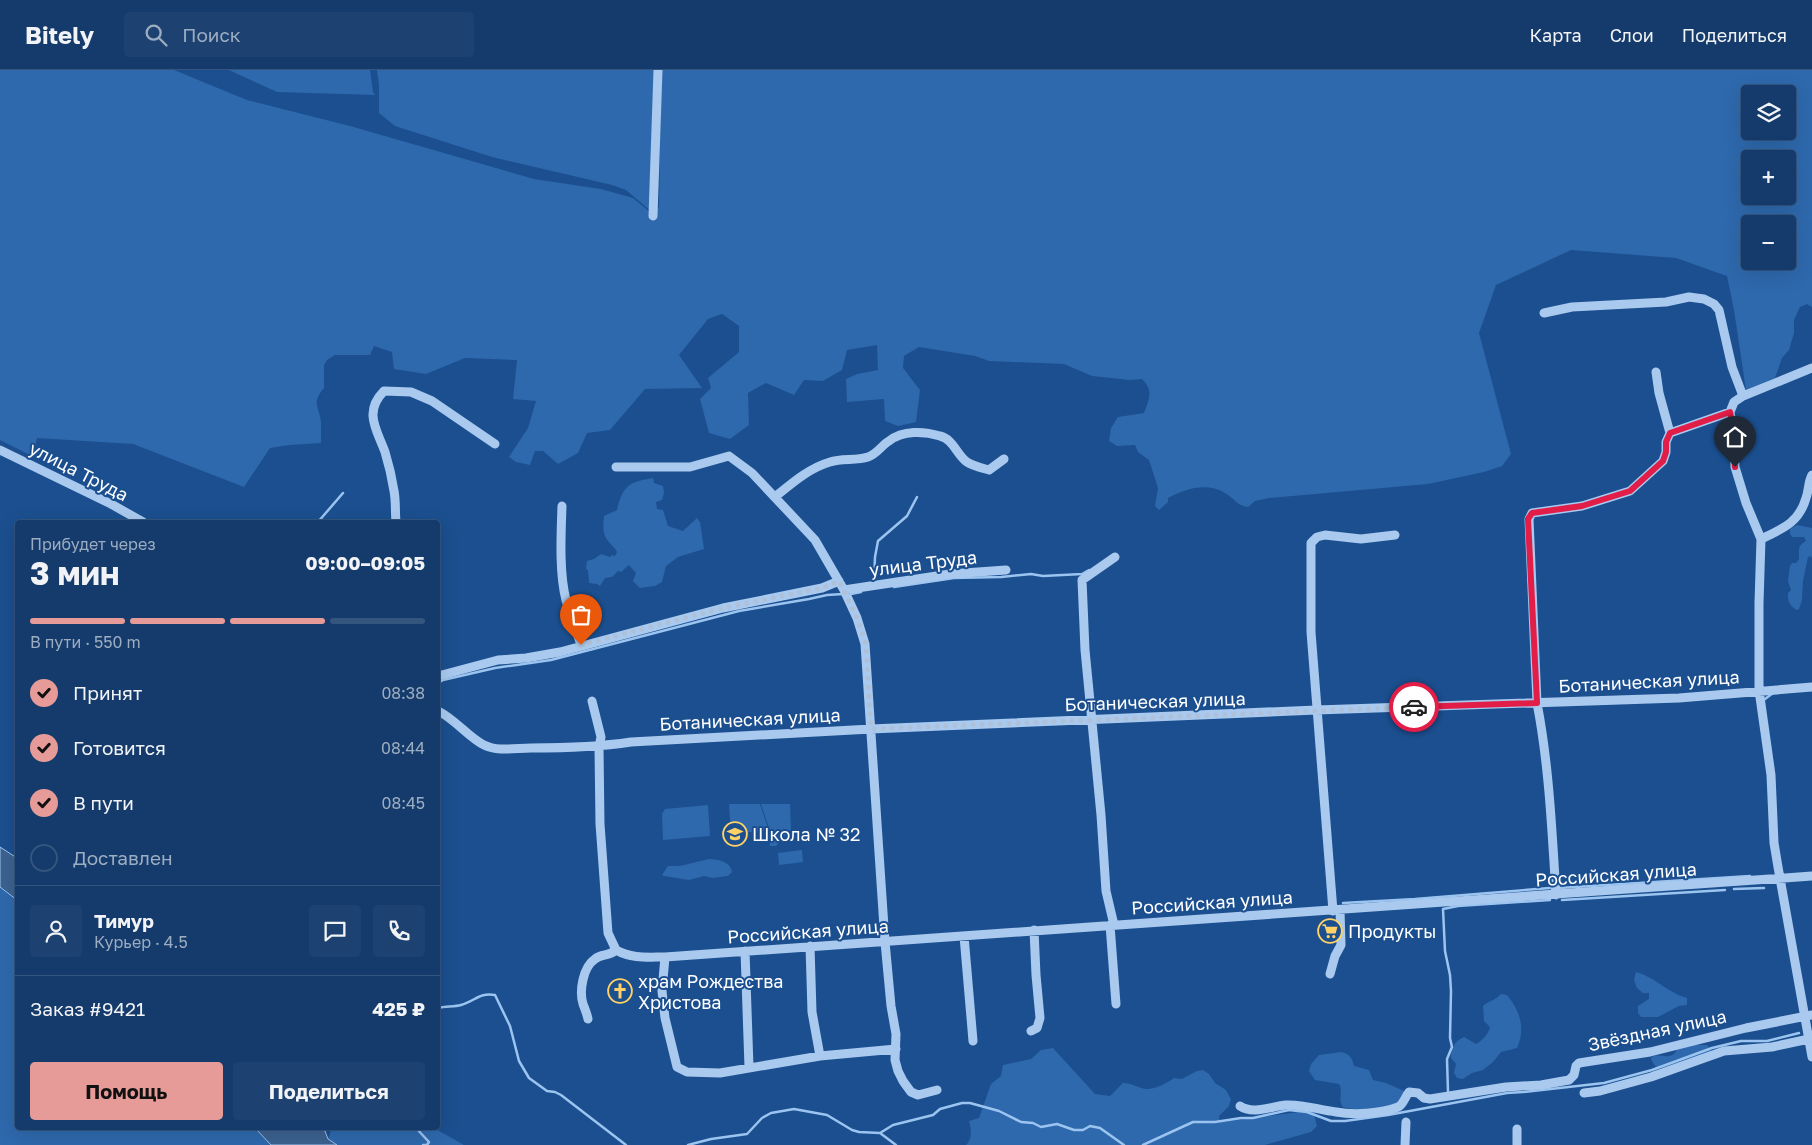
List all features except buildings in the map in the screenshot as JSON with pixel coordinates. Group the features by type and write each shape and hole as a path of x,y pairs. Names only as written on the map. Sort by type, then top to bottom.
{"street":[{"path":"653,216 658,70"},
{"path":"1544,313 1572,307 1666,302 1689,297 1704,299 1714,304 1719,310 1732,368 1743,396"},
{"path":"1812,368 1743,396 1734,402 1730,412 1735,467 1761,539 1759,690 1771,775 1774,843 1808,1015 1812,1057"},
{"path":"1556,894 1553,842 1537,703 1528,519 1532,513 1582,506 1630,491 1663,461 1666,452 1666,442 1670,433 1659,394 1656,372"},
{"path":"396,520 394,492 385,452 375,432 373,418 374,403 384,391 411,392 432,401 495,444"},
{"path":"1670,433 1730,412"},
{"path":"775,497 795,481 821,465 867,457 877,453 888,441 899,434 910,432 942,436 949,440 966,462 989,470 1004,460"},
{"name":"улица Труда","path":"0,450 139,520"},
{"path":"616,468 690,467 729,456 752,473 815,540 844,590 866,644 885,942 891,1006 896,1034 898,1071 911,1092 918,1095 938,1090"},
{"path":"1761,539 1787,527 1795,520 1805,503 1812,475"},
{"path":"562,506 563,582 566,600 581,645"},
{"path":"1330,974 1335,956 1341,945 1316,710 1311,632 1311,543 1317,537 1325,535 1361,539 1395,535"},
{"path":"1115,557 1082,580 1085,650 1101,815 1106,891 1112,925 1116,1004"},
{"name":"улица Труда","path":"844,590 950,574 1006,570"},
{"path":"440,675 470,666 560,652 723,608 822,588 839,581"},
{"name":"Ботаническая улица","path":"440,712 484,745 500,749 599,747 632,742 871,729 1316,710 1679,698 1812,687"},
{"path":"588,1019 582,1002 582,985 586,970 595,959 611,954 616,950 608,933 600,824 599,747 601,737 592,701"},
{"name":"Российская улица","path":"616,950 635,957 665,957 1812,876"},
{"path":"1031,1031 1037,1028 1040,1018 1034,930"},
{"path":"964,936 973,1041"},
{"path":"810,946 812,1012 820,1056"},
{"path":"745,951 749,1067"},
{"path":"665,957 662,991 665,1018 677,1067 686,1072 720,1073 820,1056 896,1049"},
{"name":"Звёздная улица","path":"1240,1106 1249,1110 1286,1105 1344,1113 1375,1112 1397,1108 1409,1092 1418,1093 1424,1098 1430,1099 1506,1086 1569,1080 1574,1075 1576,1066 1579,1063 1650,1052 1808,1015"},
{"name":"Звёздная улица","path":"1584,1093 1600,1091 1651,1077 1724,1051 1772,1047 1809,1039"},
{"path":"1406,1122 1406,1145"},
{"path":"1517,1129 1517,1145"}],"shaded area":[{"path":"0,70 174,70 247,100 350,126 534,179 601,189 633,198 651,213 626,190 612,185 492,157 395,126 379,113 377,70 655,70 654,211 659,207 661,70 1812,70 1812,307 1807,304 1800,307 1794,320 1794,333 1789,350 1782,358 1775,378 1746,390 1727,276 1676,258 1571,250 1496,285 1479,333 1511,454 1502,466 1484,472 1428,484 1269,498 1255,501 1248,507 1241,505 1218,490 1203,487 1182,492 1168,498 1168,502 1159,510 1155,506 1158,488 1149,460 1138,452 1135,445 1117,446 1109,441 1111,428 1118,417 1144,413 1149,399 1149,391 1142,379 1130,380 1092,376 1064,364 989,361 975,356 919,347 904,356 903,368 920,390 916,422 898,426 885,421 884,399 847,402 846,379 857,374 878,370 877,345 847,350 842,370 823,381 804,380 794,395 766,383 748,393 749,425 730,439 709,433 700,399 711,388 708,378 739,352 739,326 722,314 708,319 679,355 702,388 645,389 610,430 587,433 578,453 558,464 543,451 535,451 530,465 516,462 509,457 528,428 536,401 513,399 517,360 465,358 426,374 394,369 392,352 374,346 370,355 335,355 327,360 324,365 324,388 317,401 321,422 321,443 270,448 244,487 133,444 37,438 32,456 0,440"},
{"path":"229,70 370,70 375,95 277,92"},
{"path":"653,478 654,483 663,486 662,500 656,502 657,509 663,510 668,526 683,531 697,518 700,522 704,549 678,557 666,566 662,582 655,586 640,588 633,581 636,573 629,565 612,577 605,578 600,586 589,583 588,570 586,569 587,561 601,554 610,557 612,555 615,556 617,552 605,536 603,527 604,516 617,510 622,495 628,486 638,481"},
{"path":"1797,525 1812,528 1812,559 1811,556 1808,557 1803,581 1802,600 1797,610 1789,601 1788,593 1791,590 1788,581 1790,566 1799,559 1800,547 1806,541 1804,537 1792,537 1790,534 1790,529"},
{"path":"729,804 760,804 769,831 731,833"},
{"path":"761,804 790,804 791,829 776,846 770,846 769,828"},
{"path":"708,805 710,836 663,840 662,814 665,809"},
{"path":"0,847 15,857 15,898 0,887"},
{"path":"802,850 803,862 779,865 778,853"},
{"path":"709,859 727,863 732,872 728,876 712,878 704,876 689,880 662,875 668,866 680,866"},
{"path":"0,887 15,898 15,1130 257,1130 271,1145 0,1145"},
{"path":"1636,972 1687,998 1687,1005 1679,1006 1658,1017 1641,1017 1638,1013 1638,1006 1649,999 1649,993 1643,993 1637,988 1634,980"},
{"path":"1501,994 1507,995 1512,1001 1520,1020 1521,1034 1517,1048 1501,1052 1483,1070 1472,1073 1463,1079 1457,1078 1454,1073 1456,1064 1451,1058 1454,1045 1464,1037 1476,1044 1485,1037 1490,1027 1484,1021 1483,1006"},
{"path":"1687,1045 1707,1045 1711,1051 1662,1068 1656,1066 1651,1058 1653,1056 1670,1056 1677,1049"},
{"path":"1053,1048 1095,1094 1110,1096 1123,1083 1144,1089 1154,1088 1174,1078 1182,1079 1203,1070 1209,1074 1215,1083 1226,1090 1231,1099 1229,1106 1219,1116 1220,1122 1299,1112 1304,1108 1313,1111 1317,1126 1311,1132 1265,1145 966,1145 971,1136 969,1121 979,1118 991,1084 1001,1076 1003,1065 1031,1059 1041,1050"},
{"path":"1341,1052 1350,1057 1354,1066 1369,1070 1373,1080 1386,1083 1404,1091 1407,1100 1394,1106 1376,1109 1350,1109 1343,1107 1339,1084 1315,1080 1309,1071 1311,1064 1319,1055"},
{"path":"257,1130 321,1130 325,1131 328,1139 337,1145 271,1145"},
{"path":"331,1130 438,1130 464,1145 337,1145 328,1139"}],"waterway":[{"path":"320,520 343,493"},
{"path":"874,580 878,541 907,516 917,497"},
{"path":"894,587 954,578 1031,574 1043,576 1082,574 1089,570"},
{"path":"851,594 861,592"},
{"path":"440,682 495,668 551,660 739,611 827,595 843,594"},
{"path":"1765,699 1773,693"},
{"path":"1559,888 1750,876"},
{"path":"1343,903 1550,888"},
{"path":"1734,889 1764,888"},
{"path":"1562,900 1725,890"},
{"path":"1448,1092 1447,1059 1452,1047 1450,1038 1451,991 1445,951 1443,909 1458,906 1550,900"},
{"path":"440,1008 461,1005 485,995 495,995 510,1026 519,1061 529,1078 547,1091 561,1095 626,1145"},
{"path":"1143,1145 1193,1122 1253,1118 1289,1110 1307,1112 1331,1121 1345,1121 1507,1093 1604,1083 1652,1070 1712,1048 1741,1041 1767,1041 1799,1033"},
{"path":"688,1145 711,1139 747,1134 762,1118 771,1113 794,1109 827,1115 852,1130 859,1132 880,1133 893,1125 933,1115 940,1109 962,1103 970,1103 999,1111 1021,1122 1033,1123 1041,1127 1057,1124 1074,1130 1083,1130 1090,1126 1100,1128 1124,1145"},
{"path":"418,1130 429,1142 427,1145 423,1145"},
{"path":"880,1133 896,1145"}],"way so far":[{"path":"581,645 723,608 822,588 839,581 857,618 866,644 871,729 1414,707"}],"place":[{"name":"Школа № 32","path":"735,834"},
{"name":"Продукты","path":"1330,931"},
{"name":"храм Рождества Христова","path":"620,991"}],"route":[{"path":"1414,707 1537,703 1528,519 1532,513 1582,506 1630,491 1663,461 1666,452 1666,442 1670,433 1730,412 1735,467"}]}
